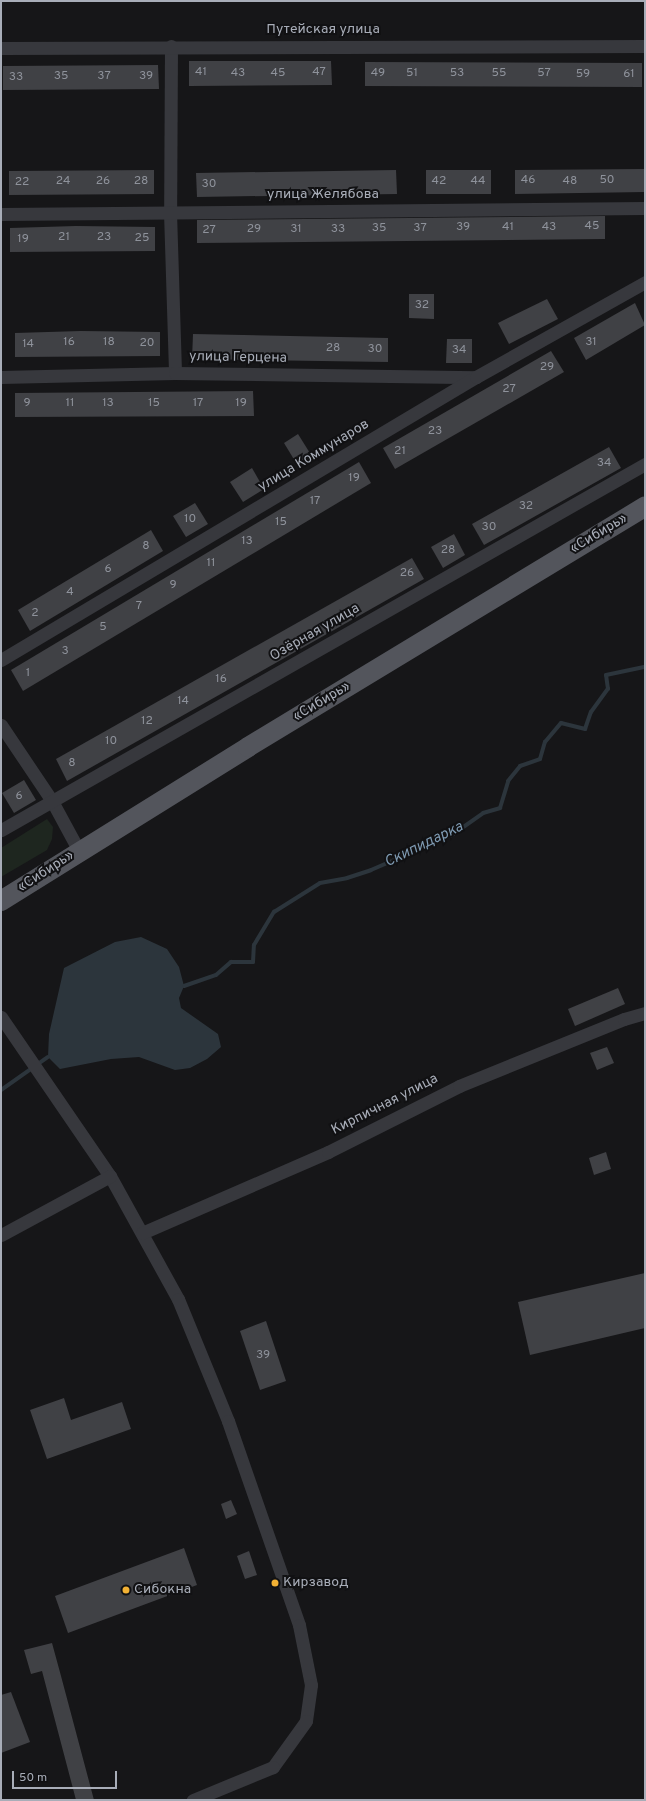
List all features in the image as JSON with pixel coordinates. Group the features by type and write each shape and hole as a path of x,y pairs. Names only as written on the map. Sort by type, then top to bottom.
{"main road":[{"name":"«Сибирь»","path":"1,901 79,850 645,507"}],"street":[{"name":"Путейская улица","path":"1,48 171,46 645,46"},
{"path":"171,46 170,212 175,373"},
{"name":"улица Желябова","path":"1,214 645,208"},
{"name":"улица Коммунаров","path":"1,660 476,377 645,282"},
{"name":"улица Герцена","path":"1,377 175,373 476,377"},
{"name":"Озёрная улица","path":"1,830 645,464"},
{"path":"1,726 52,801 79,850"},
{"name":"Кирпичная улица","path":"142,1233 328,1152 459,1086 624,1019 645,1013"},
{"path":"1,1017 110,1176 178,1299 228,1421 299,1625 311,1685 306,1721 273,1767 193,1800"},
{"path":"1,1235 110,1176"}],"shaded area":[{"path":"47,819 53,827 52,839 47,850 1,877 1,848"},
{"path":"141,937 167,949 179,967 184,986 179,998 181,1008 218,1034 221,1047 207,1059 190,1068 175,1070 139,1057 111,1059 60,1069 48,1057 49,1034 64,968 115,942"}],"building":[{"path":"189,61 331,61 332,85 189,86"},
{"path":"365,62 642,63 642,87 365,86"},
{"path":"158,65 159,89 3,90 3,66"},
{"path":"645,169 645,192 515,194 515,170"},
{"path":"154,170 154,194 9,195 9,171"},
{"path":"396,170 397,194 197,197 196,173"},
{"path":"426,170 491,170 491,194 426,194"},
{"path":"605,216 605,239 197,243 197,220"},
{"path":"76,226 155,227 155,251 10,252 10,228"},
{"path":"409,294 434,294 434,319 409,318"},
{"path":"547,299 558,319 509,344 498,323"},
{"path":"635,303 645,325 586,360 574,338"},
{"path":"81,331 160,332 160,356 15,357 15,333"},
{"path":"193,334 388,338 388,362 192,359"},
{"path":"447,339 472,339 472,363 446,363"},
{"path":"551,351 564,372 395,469 383,448"},
{"path":"253,391 254,416 15,417 15,393"},
{"path":"298,434 313,458 298,466 284,443"},
{"path":"609,447 621,468 484,545 472,524"},
{"path":"359,462 371,483 23,691 11,670"},
{"path":"252,468 264,489 243,502 230,482"},
{"path":"195,503 208,524 186,537 173,516"},
{"path":"151,530 163,551 30,631 18,610"},
{"path":"454,534 465,555 443,568 431,547"},
{"path":"412,558 424,579 67,781 56,759"},
{"path":"24,780 36,800 14,813 2,793"},
{"path":"618,988 625,1004 575,1026 568,1009"},
{"path":"607,1047 614,1063 597,1070 590,1053"},
{"path":"606,1152 611,1169 594,1175 589,1158"},
{"path":"645,1273 645,1328 530,1355 518,1302"},
{"path":"266,1321 286,1381 260,1390 240,1331"},
{"path":"64,1398 71,1420 122,1402 131,1429 47,1459 30,1410"},
{"path":"231,1500 237,1514 226,1519 221,1504"},
{"name":"Сибокна","path":"184,1548 197,1585 68,1633 55,1596"},
{"path":"249,1551 257,1575 245,1579 237,1556"},
{"path":"52,1643 94,1800 76,1800 42,1671 31,1674 24,1650"},
{"path":"11,1692 30,1742 1,1753 1,1695"}],"waterway":[{"name":"Скипидарка","path":"184,986 216,975 231,962 253,962 254,945 274,912 320,883 347,878 371,870 452,835 483,813 500,808 508,781 520,766 540,759 545,742 561,723 585,729 591,712 608,689 606,675 645,667"},
{"name":"Скипидарка","path":"1,1090 48,1057"}],"place":[{"name":"Кирзавод","path":"275,1583"},
{"name":"Сибокна","path":"126,1590"}]}
